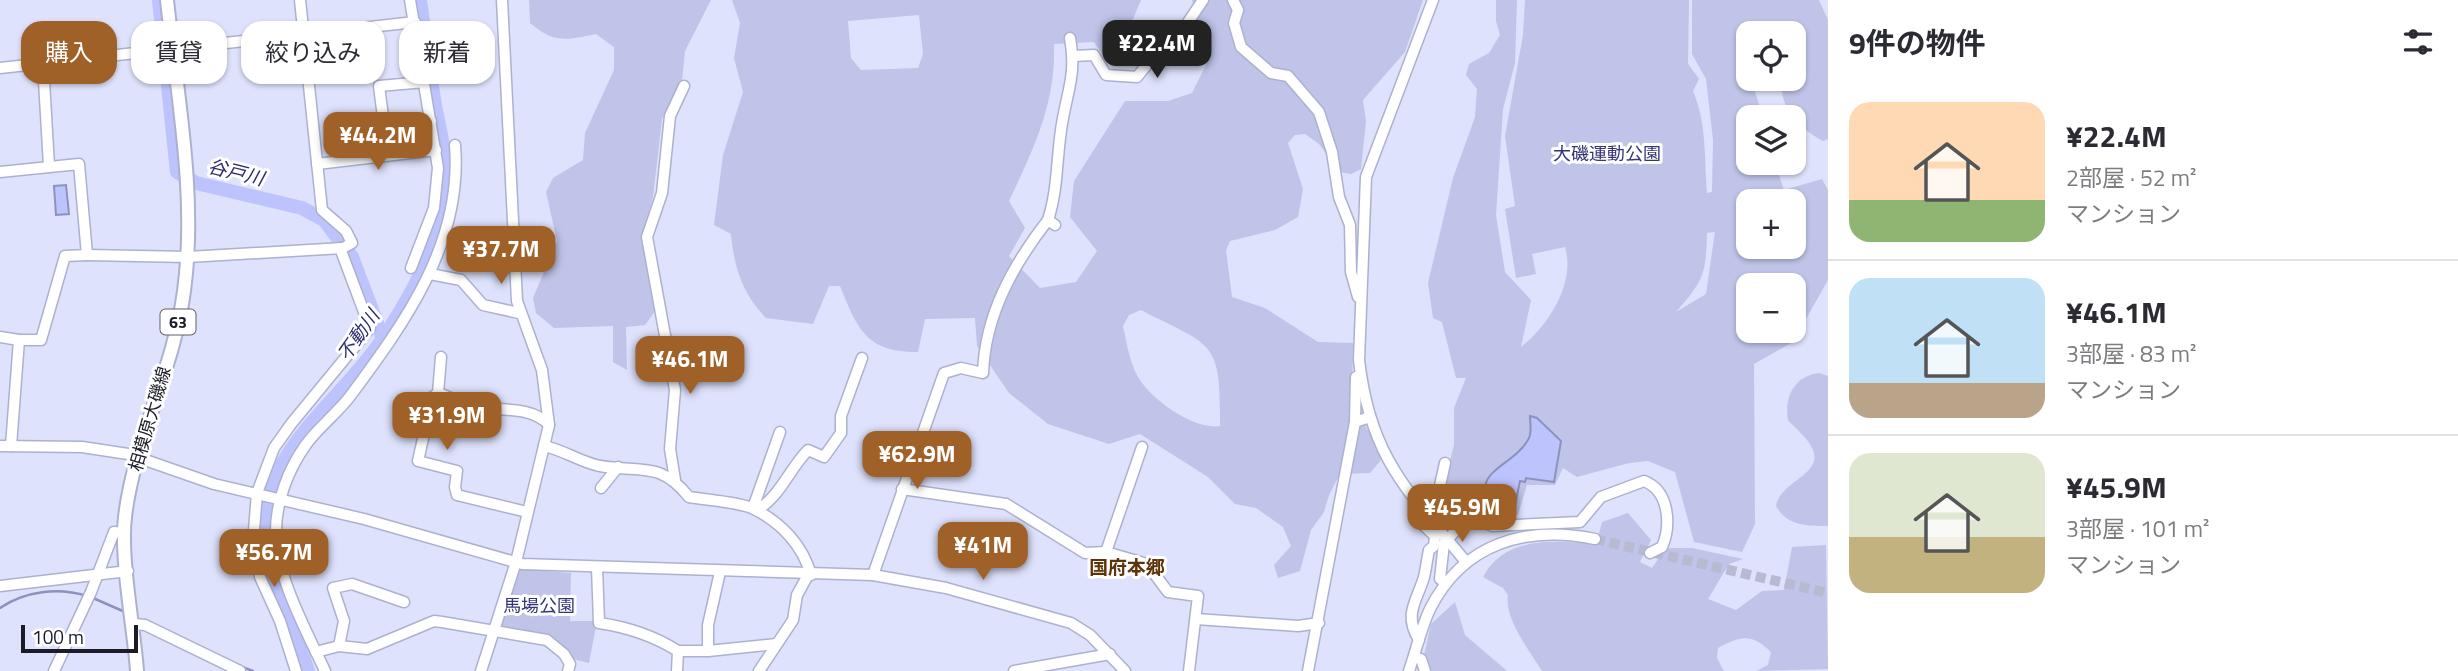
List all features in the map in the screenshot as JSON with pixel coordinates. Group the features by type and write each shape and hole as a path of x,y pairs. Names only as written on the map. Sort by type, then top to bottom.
{"main road":[{"name":"相模原大磯線","path":"167,0 167,21"},
{"name":"相模原大磯線","path":"137,671 124,533 137,457 178,322 188,257 185,176 172,84"}],"street":[{"path":"300,0 302,21"},
{"path":"410,0 415,21"},
{"path":"481,671 516,562 549,425 542,370 519,313 502,0"},
{"path":"1073,56 1094,55 1106,75 1137,77 1154,56 1158,36 1180,34 1203,0"},
{"path":"1233,0 1238,10 1234,23 1236,38 1241,47 1271,73 1288,76 1319,112 1332,152 1339,197 1350,225 1351,272 1361,308"},
{"path":"1433,0 1366,177 1359,360 1370,417 1380,448 1395,474 1466,562"},
{"path":"873,575 944,373 961,368 984,373 987,338 1009,275 1018,258 1051,223 1057,193 1063,118 1071,92 1073,56 1070,38"},
{"path":"0,68 21,66"},
{"path":"44,84 49,166"},
{"path":"296,671 280,621 258,569 254,530 258,493 274,448 370,328 341,225 322,211 308,84"},
{"path":"402,84 379,86 384,125 431,121"},
{"path":"411,268 435,208 436,150 425,84"},
{"path":"684,86 670,116 662,193 647,237 675,390 670,449 676,480 689,497 755,509 797,543 806,556 810,575 797,596 793,620 759,671"},
{"path":"325,671 278,557 278,498 305,445 350,396 394,339 430,274 452,216 456,188 454,145"},
{"path":"317,163 436,150"},
{"path":"0,172 79,164 87,254"},
{"path":"0,337 41,340 65,256 87,254 188,257 345,246"},
{"path":"430,274 461,280 482,304 519,313"},
{"path":"19,340 6,446 82,447 137,457 196,479 278,498 516,562 720,572 873,575 946,589 1041,613 1080,629 1110,654 1125,671"},
{"path":"441,357 438,393 425,403 424,434 418,461 457,471 457,495 527,512"},
{"path":"755,509 769,502 788,472 808,450 824,457 841,433 841,416 862,358"},
{"path":"1308,671 1355,422 1356,369 1359,360"},
{"path":"438,393 453,397 464,404 528,414 544,419 549,425"},
{"path":"1355,422 1370,417"},
{"path":"755,509 780,432"},
{"path":"544,446 567,451 598,466 652,471 676,480"},
{"path":"1106,552 1142,447"},
{"path":"1440,579 1444,543 1458,527 1437,499 1445,463"},
{"path":"598,466 601,488 618,467"},
{"path":"1438,528 1452,519 1473,517 1492,526 1580,522 1601,497 1644,481 1654,486 1669,519 1662,547 1650,553"},
{"path":"902,489 1006,504 1085,553 1106,552 1147,564 1168,592 1198,596 1189,671"},
{"path":"1452,519 1457,502"},
{"path":"1419,522 1435,536 1434,546 1429,550 1424,577 1413,602 1414,631 1419,640"},
{"path":"54,671 99,574 114,532 124,533"},
{"path":"1409,671 1436,599 1466,562 1488,547 1519,536 1554,534 1595,539"},
{"path":"597,567 599,623 662,641 678,651 708,651 776,644"},
{"path":"0,586 128,571"},
{"path":"708,651 708,625 720,572"},
{"path":"338,646 344,621 333,588 352,584 404,602"},
{"path":"1196,619 1298,626 1319,623"},
{"path":"316,652 338,646 367,649 434,621 547,640 564,654 570,664 568,671"},
{"path":"133,624 145,625 240,671"},
{"path":"677,671 678,651"},
{"path":"1014,671 1110,654"},
{"path":"1414,657 1421,659 1426,666 1425,671"}],"green space":[{"path":"529,0 711,0 685,51 682,81 662,119 653,197 642,237 663,300 645,325 626,327 627,370 613,362 613,326 554,328 536,313 533,298 557,241 546,192 553,178 583,160 585,133 614,70 614,47 596,34 561,39 539,30 530,23"},
{"path":"732,0 1141,0 1117,57 1103,55 1094,42 1054,44 1054,66 1042,125 1009,201 1025,228 1009,256 1040,288 1076,282 1097,251 1070,217 1074,181 1125,101 1168,101 1192,93 1206,65 1192,0 1423,0 1405,52 1363,100 1366,121 1361,169 1351,174 1340,172 1319,144 1305,134 1295,135 1288,143 1303,189 1298,217 1275,230 1230,241 1226,250 1232,297 1265,308 1318,342 1353,343 1352,405 1371,435 1381,460 1370,473 1340,474 1324,512 1311,530 1300,571 1278,578 1274,565 1291,546 1283,527 1256,508 1235,504 1208,477 1140,434 1109,444 1048,424 1009,393 977,346 975,318 925,319 918,352 900,351 875,343 852,315 840,286 829,286 813,324 766,318 745,289 734,258 731,234 714,225 723,155 743,92 734,58 740,23","holes":["919,15 923,54 918,68 861,70 851,58 848,21","1141,310 1198,340 1208,349 1218,376 1220,426 1199,424 1177,414 1142,383 1132,363 1123,326 1129,315"]},
{"name":"大磯運動公園","path":"1496,0 1517,0 1515,63 1503,109 1496,215 1505,272 1531,300 1521,347 1550,316 1567,275 1565,247 1532,254 1536,274 1516,278 1505,209 1515,206 1505,136 1523,35 1525,0 1689,0 1688,64 1699,79 1693,91 1703,128 1707,193 1712,192 1713,140 1706,79 1692,54 1692,0 1819,0 1828,20 1828,139 1823,141 1806,130 1806,105 1786,105 1782,91 1806,91 1806,21 1736,21 1736,91 1755,91 1759,105 1736,105 1736,175 1779,175 1784,189 1736,189 1736,259 1806,259 1806,189 1787,189 1822,179 1828,190 1828,280 1806,319 1806,273 1736,273 1736,343 1791,343 1754,364 1755,524 1742,552 1694,542 1675,472 1648,461 1629,463 1577,477 1563,468 1555,485 1527,485 1518,515 1451,515 1439,504 1454,445 1454,408 1466,378 1456,378 1442,322 1433,318 1428,283 1453,178 1475,117 1477,89 1466,75 1469,64 1489,53 1500,35 1496,21","holes":["1715,232 1706,294 1676,312 1701,277 1706,259 1707,233"]},
{"path":"1819,373 1828,376 1828,526 1805,525 1792,521 1776,506 1785,490 1812,466 1813,450 1788,420 1787,411 1790,395 1798,383 1803,378"},
{"path":"1628,513 1651,540 1640,562 1652,568 1666,548 1692,548 1743,559 1729,564 1708,599 1736,610 1762,591 1784,590 1792,547 1826,545 1828,669 1756,671 1768,665 1771,652 1758,642 1746,638 1718,648 1717,658 1724,671 1542,671 1514,624 1508,595 1503,588 1483,577 1492,563 1518,547 1548,542 1596,544 1602,522"},
{"name":"馬場公園","path":"518,569 571,573 570,621 597,621 589,663 569,658 561,644 501,628"},
{"path":"1455,602 1465,635 1507,671 1432,671 1423,660 1431,624"}],"shaded area":[{"path":"66,185 69,214 56,215 54,186"},
{"path":"1530,416 1537,418 1561,441 1554,482 1526,478 1525,482 1520,481 1514,510 1498,511 1488,498 1485,488 1488,479 1522,448 1529,438"}],"waterway":[{"name":"谷戸川","path":"159,0 177,172 196,183 302,208 324,220 352,257 383,339"},
{"name":"不動川","path":"308,671 270,569 264,536 266,506 275,478 289,453 367,360 393,323 418,278 439,230 446,200 446,172 420,0"},
{"path":"0,608 20,598 42,592 87,596"},
{"path":"93,598 125,612"},
{"path":"242,667 253,671"}],"tunnel":[{"path":"1595,539 1828,593"}],"district":[{"name":"国府本郷","path":"1127,567"}]}
